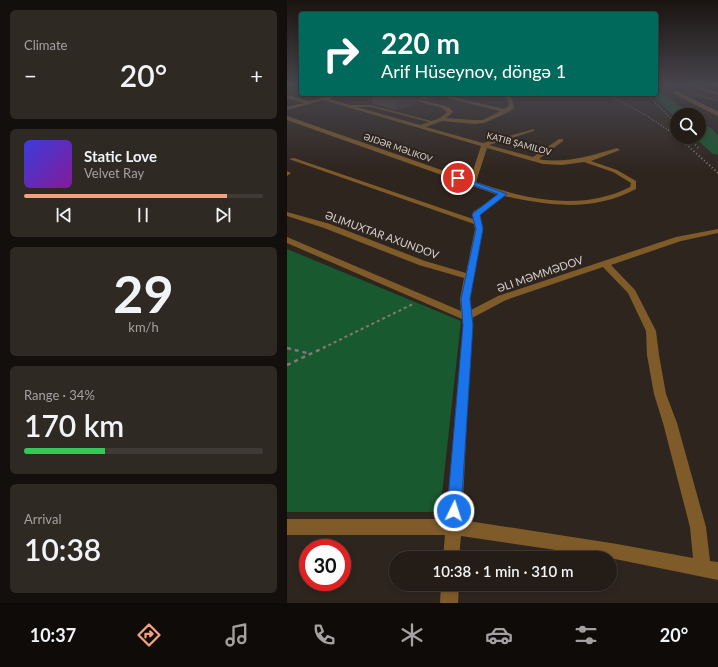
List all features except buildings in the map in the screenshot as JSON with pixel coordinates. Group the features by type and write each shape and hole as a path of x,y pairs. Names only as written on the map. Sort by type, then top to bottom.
{"street":[{"name":"KATIB ŞAMILOV","path":"380,114 553,163 586,161 617,150"},
{"path":"442,119 448,114"},
{"path":"422,126 442,119 484,121 500,114"},
{"name":"ƏJDƏR MƏLIKOV","path":"287,118 503,194 557,203 602,201 634,188 633,182 615,171 586,161"},
{"path":"472,183 485,144 532,130"},
{"path":"535,159 548,152 550,148 561,140"},
{"path":"292,159 478,222"},
{"path":"451,551 468,325 465,299 479,229 476,214 503,194"},
{"name":"ƏLIMUXTAR AXUNDOV","path":"287,214 327,226 422,263 470,277"},
{"name":"ƏLI MƏMMƏDOV","path":"467,317 502,298 679,239 718,231"},
{"path":"287,240 467,317"},
{"path":"287,528 453,527 617,552 710,570 670,423 660,394 653,355 651,331 631,292 605,264"},
{"path":"449,603 450,591"}],"lane":[{"path":"403,114 433,122"}],"path":[{"path":"287,365 425,299"},
{"path":"287,348 311,354"}],"green space":[{"path":"706,126 711,128 718,135 718,155 713,154 702,144 706,144"},
{"path":"287,249 461,321 440,512 287,512"}],"railway":[{"path":"644,114 670,131"},
{"path":"666,114 670,118"},
{"path":"686,144 718,173"},
{"path":"694,144 700,150"}],"route":[{"path":"454,511 468,325 465,299 479,229 476,214 503,194 458,178"}]}
